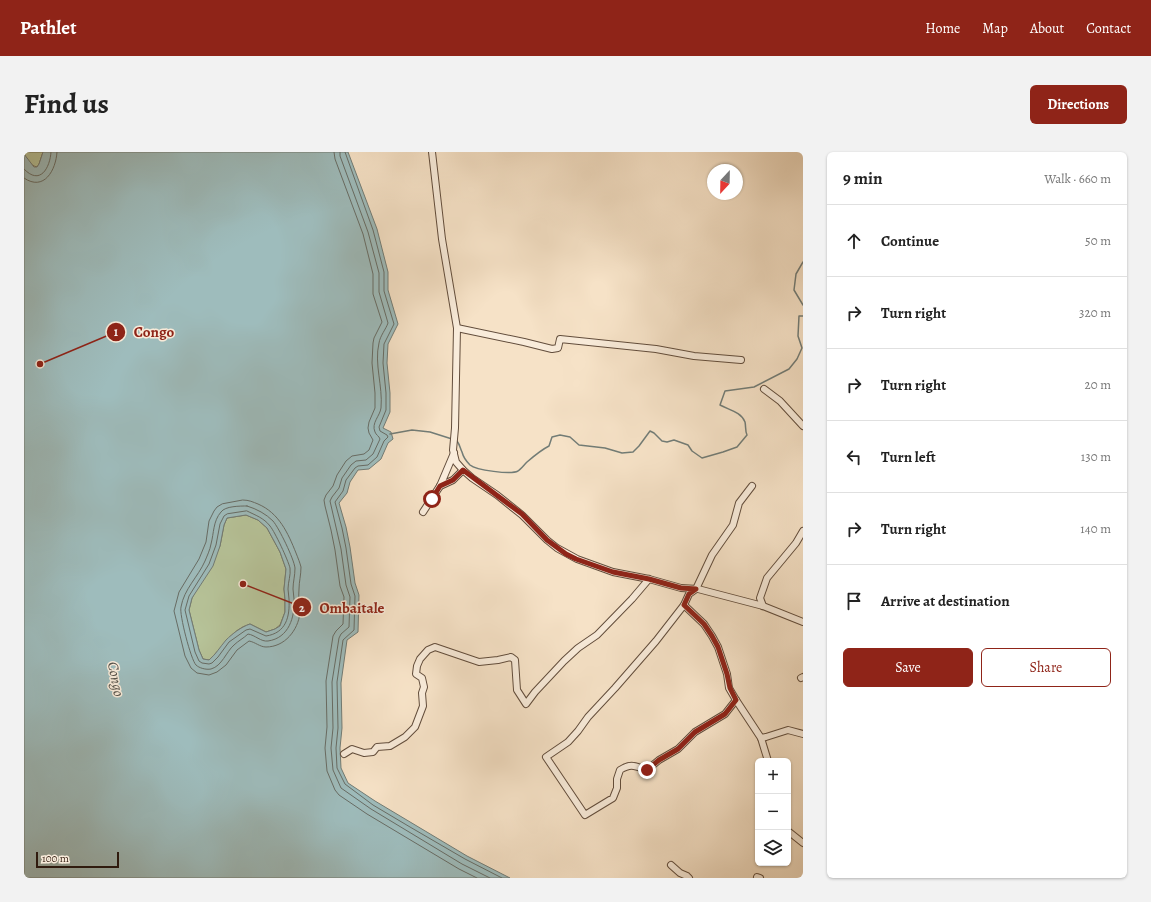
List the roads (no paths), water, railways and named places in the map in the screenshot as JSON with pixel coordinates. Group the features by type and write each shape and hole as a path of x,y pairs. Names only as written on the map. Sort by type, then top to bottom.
{"street":[{"path":"432,152 442,239 457,328 454,440 456,462 463,470 522,514 547,540 566,554 576,559 613,572 649,579 681,588 696,589 763,606 803,622"},
{"path":"457,328 510,338 552,350 558,348 560,339 656,349 694,356 741,360"},
{"path":"764,389 780,401 803,426"},
{"path":"423,512 440,486 454,453"},
{"path":"440,486 453,480 463,470"},
{"path":"736,700 725,714 695,732 678,749 659,760 647,770 634,766 627,766 620,770 617,779 617,788 613,798 585,815 546,757 568,742 578,731 588,717 656,641 684,605 689,594 696,589 712,555 733,525 739,503 743,496 752,486"},
{"path":"763,606 760,598 767,578 796,543 803,531"},
{"path":"344,754 352,749 364,753 373,752 377,747 390,746 405,737 415,727 423,706 422,693 424,687 422,678 416,674 417,666 420,659 428,650 435,647 479,662 511,657 516,660 517,690 526,704 535,692 564,661 578,648 597,635 649,579"},
{"path":"684,605 704,624 718,647 730,688 736,700 761,738 767,758"},
{"path":"761,738 766,738 788,730 803,734"},
{"path":"791,833 803,843"},
{"path":"672,865 680,874 689,878"}],"water":[{"path":"43,152 348,152 377,229 388,272 388,290 398,324 388,344 387,363 390,412 383,428 391,432 393,439 388,443 381,459 369,469 358,470 350,482 347,493 339,503 346,527 355,583 359,595 358,632 347,640 341,683 341,768 348,783 375,801 467,856 510,878 24,878 24,154 34,167 37,167","holes":["246,515 258,520 267,528 280,552 286,569 284,589 285,612 280,626 266,632 250,624 247,625 228,638 209,660 203,659 199,650 189,610 192,598 213,566 227,518"]}],"waterway":[{"path":"803,262 796,274 794,290 803,305"},
{"path":"457,441 464,457 470,465 486,470 501,472 518,471 535,455 549,446 552,437 560,435 570,437 579,445 605,448 622,453 633,452 650,431 662,441 667,442 674,440 688,445 692,451 702,458 737,447 747,435 745,422 741,416 720,405 725,391 754,387 789,369 797,359 802,348 798,336 799,316 803,316"},
{"path":"390,434 412,430 430,432 452,439"}],"place":[{"name":"Congo","path":"40,364"},
{"name":"Ombaitale","path":"243,584"}]}
